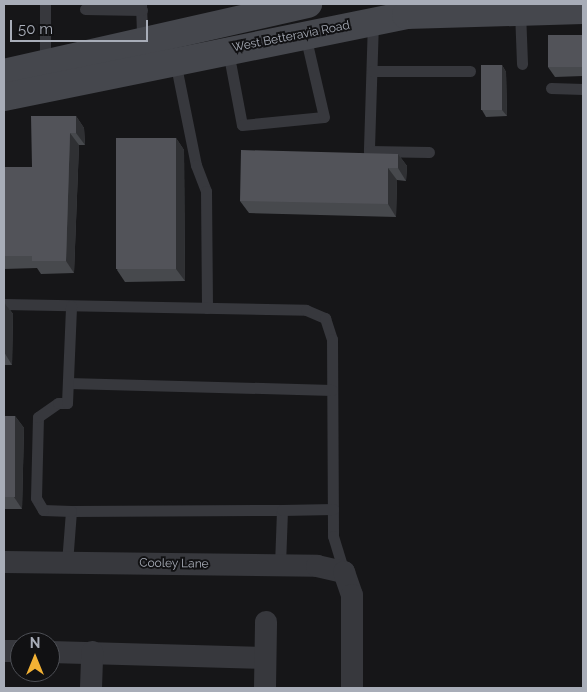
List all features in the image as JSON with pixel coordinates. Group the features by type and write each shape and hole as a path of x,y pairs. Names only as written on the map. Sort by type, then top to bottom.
{"main road":[{"name":"West Betteravia Road","path":"4,73 142,43 233,13 307,4"},
{"name":"West Betteravia Road","path":"4,98 227,49 429,12 583,10"}],"street":[{"name":"Cooley Lane","path":"4,562 317,566 344,572"},
{"path":"344,572 352,595 352,688"},
{"path":"265,688 266,622"},
{"path":"60,652 265,658"},
{"path":"91,688 92,652"}],"lane":[{"path":"45,4 45,64"},
{"path":"85,9 142,7 142,43"},
{"path":"520,10 522,64"},
{"path":"373,21 369,151 429,152"},
{"path":"227,49 242,125 324,117 304,34"},
{"path":"174,60 196,165 206,191 207,308"},
{"path":"372,71 470,71"},
{"path":"551,88 583,89"},
{"path":"4,304 306,310 325,318 332,338 333,536 344,572"},
{"path":"71,306 67,403 58,402 38,417 36,498 43,510 333,509"},
{"path":"68,383 332,390"},
{"path":"280,565 282,510"},
{"path":"67,563 71,511"}],"building":[{"path":"548,35 583,35 583,67 548,67"},
{"path":"481,65 502,65 502,110 481,110"},
{"path":"31,116 76,116 76,133 70,133 66,261 32,261 32,256 4,256 4,167 32,167"},
{"path":"116,138 176,138 176,269 116,269"},
{"path":"241,150 398,154 398,168 388,168 388,204 240,201"},
{"path":"4,416 15,416 15,497 4,497"}]}
